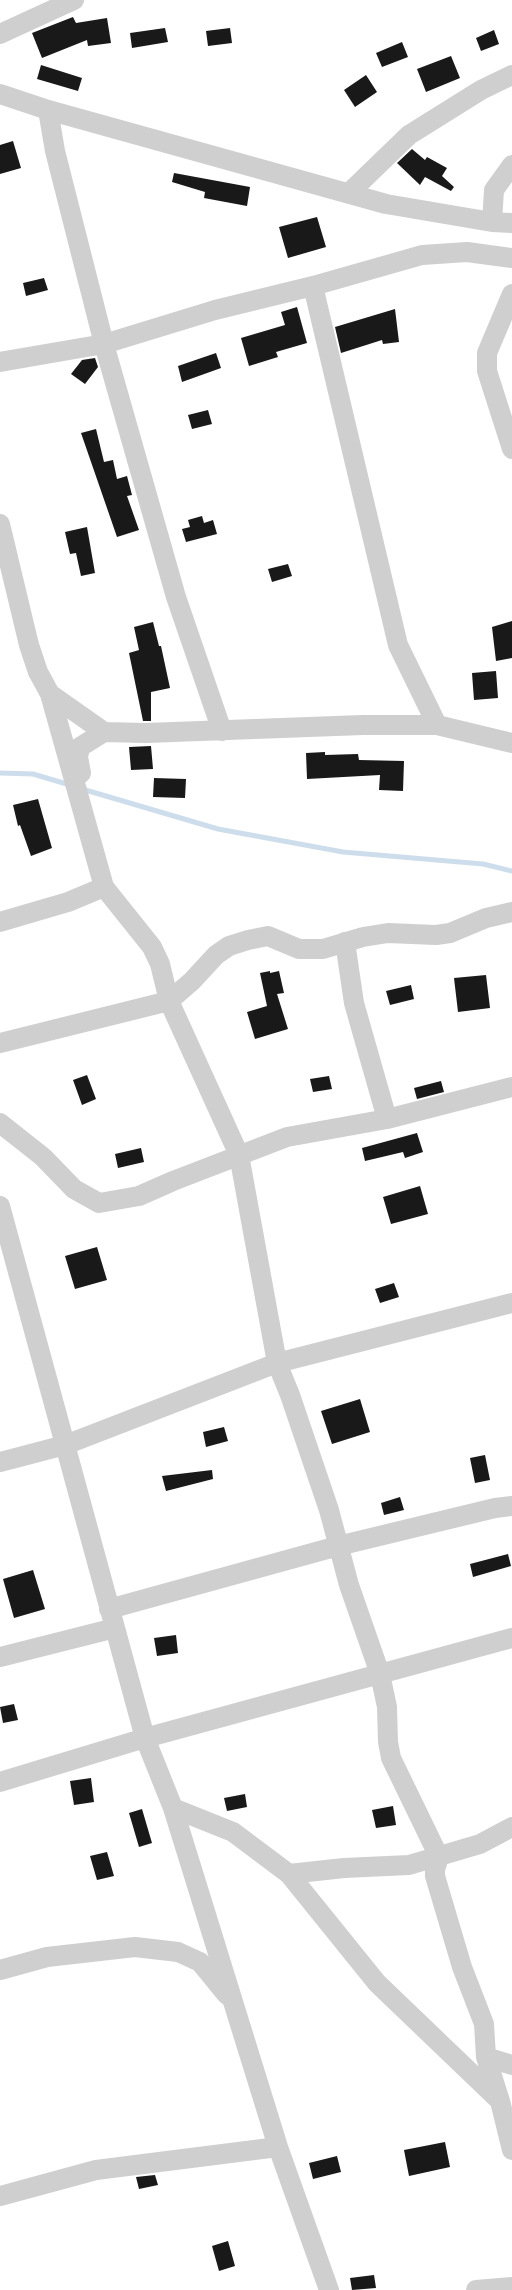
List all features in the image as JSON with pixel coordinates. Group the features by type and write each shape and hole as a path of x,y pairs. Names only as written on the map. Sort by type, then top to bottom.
{"street":[{"path":"0,34 74,0"},
{"path":"349,193 409,135 481,90 512,75"},
{"path":"0,94 48,110 386,204 492,222 512,223"},
{"path":"48,110 54,151 104,344 176,597 222,731"},
{"path":"492,222 494,190 512,165"},
{"path":"0,363 104,344 215,310 313,286 422,255 467,252 512,258"},
{"path":"313,286 399,645 437,725"},
{"path":"511,442 487,371 487,353 512,294"},
{"path":"0,524 28,645 38,672 50,693 104,887 152,947 160,964 169,1001 239,1155 277,1363 329,1510 338,1546 380,1674 387,1707 391,1758 439,1857 435,1876 462,1967 483,2024 486,2057 512,2150"},
{"path":"50,693 104,732"},
{"path":"74,780 80,779 78,757 80,747 104,732 437,725 512,743"},
{"path":"0,922 68,902 104,887"},
{"path":"0,1043 169,1001 216,955 236,943 268,936 305,950 331,948 345,942 388,933 436,935 450,933 486,918 512,912"},
{"path":"345,942 354,1004 387,1119"},
{"path":"0,1123 43,1156 74,1189 99,1203 139,1196 287,1137 387,1119 512,1087"},
{"path":"0,1206 145,1738 173,1808 278,2147 329,2290"},
{"path":"0,1462 65,1445 277,1363 512,1303"},
{"path":"109,1609 338,1546 495,1508 512,1506"},
{"path":"0,1657 115,1628"},
{"path":"0,1782 145,1738 512,1638"},
{"path":"173,1808 233,1832 289,1874 377,1983 500,2101"},
{"path":"289,1874 344,1868 409,1865 480,1844 512,1827"},
{"path":"0,1970 47,1957 135,1947 178,1952 200,1962 234,2005"},
{"path":"486,2057 512,2065"},
{"path":"0,2196 96,2170 278,2147"},
{"path":"476,2290 512,2287"}],"building":[{"path":"73,17 76,23 107,18 111,43 88,46 87,40 42,58 32,33"},
{"path":"165,28 168,42 132,48 130,33"},
{"path":"230,28 232,43 208,46 206,31"},
{"path":"494,30 499,44 481,51 476,38"},
{"path":"402,42 408,57 382,67 376,53"},
{"path":"451,56 460,78 426,92 417,69"},
{"path":"41,65 82,78 78,91 37,79"},
{"path":"366,75 377,92 355,107 344,90"},
{"path":"13,141 21,168 0,174 0,145"},
{"path":"412,149 425,160 427,157 447,168 442,176 454,187 451,191 425,177 420,185 397,163"},
{"path":"174,173 250,187 247,206 204,198 205,192 172,182"},
{"path":"317,217 326,247 288,258 279,227"},
{"path":"44,278 48,290 26,296 23,283"},
{"path":"297,307 307,343 276,352 278,357 249,366 241,338 285,325 281,312"},
{"path":"395,309 399,342 383,344 382,340 341,353 335,327"},
{"path":"216,353 221,368 182,382 178,366"},
{"path":"95,358 98,367 85,384 71,374 82,360"},
{"path":"208,410 212,424 192,429 188,415"},
{"path":"96,429 104,462 113,460 117,479 127,476 132,495 127,496 139,530 117,537 81,433"},
{"path":"202,516 204,523 213,520 217,534 186,542 182,529 190,527 188,520"},
{"path":"87,527 95,573 81,576 76,553 70,554 65,532"},
{"path":"288,564 292,576 272,582 268,569"},
{"path":"512,621 512,658 496,661 492,627"},
{"path":"153,622 170,688 151,692 151,721 143,721 129,653 139,650 134,627"},
{"path":"496,671 498,698 474,700 472,673"},
{"path":"151,746 153,769 131,770 129,747"},
{"path":"325,752 325,755 358,754 359,760 404,761 403,791 379,790 380,775 307,779 306,753"},
{"path":"154,778 186,779 185,798 153,797"},
{"path":"38,799 52,848 31,856 20,825 18,826 13,805"},
{"path":"270,971 270,973 279,971 284,993 277,994 288,1029 255,1039 247,1012 267,1006 260,973"},
{"path":"486,975 490,1008 458,1012 454,978"},
{"path":"411,985 414,999 390,1005 386,991"},
{"path":"87,1075 96,1099 82,1105 73,1080"},
{"path":"329,1076 332,1089 313,1092 310,1079"},
{"path":"441,1081 444,1092 417,1099 414,1088"},
{"path":"417,1133 423,1152 405,1158 403,1152 365,1161 362,1148"},
{"path":"141,1148 144,1162 118,1168 115,1154"},
{"path":"420,1186 428,1214 391,1224 383,1197"},
{"path":"97,1247 107,1280 75,1289 65,1256"},
{"path":"394,1283 399,1297 380,1303 375,1289"},
{"path":"360,1399 370,1432 332,1444 321,1411"},
{"path":"224,1427 228,1441 206,1447 203,1432"},
{"path":"485,1455 490,1480 475,1483 470,1458"},
{"path":"212,1470 213,1479 166,1491 162,1476"},
{"path":"400,1497 404,1510 384,1515 381,1503"},
{"path":"508,1554 511,1566 473,1577 470,1564"},
{"path":"33,1570 45,1609 14,1618 3,1579"},
{"path":"176,1635 178,1653 157,1656 154,1638"},
{"path":"14,1704 18,1720 3,1723 0,1707"},
{"path":"91,1778 94,1802 74,1805 70,1781"},
{"path":"245,1794 247,1807 227,1811 224,1798"},
{"path":"393,1806 396,1825 376,1828 372,1810"},
{"path":"142,1809 152,1843 139,1847 129,1813"},
{"path":"107,1852 114,1876 97,1880 90,1856"},
{"path":"445,2142 450,2167 409,2176 404,2150"},
{"path":"337,2156 341,2172 313,2179 309,2163"},
{"path":"155,2175 158,2185 139,2189 136,2177"},
{"path":"228,2241 235,2266 219,2271 212,2246"},
{"path":"374,2275 376,2288 352,2290 350,2278"}],"waterway":[{"path":"0,773 33,774 70,785"},
{"path":"82,789 218,829 343,852 483,864 512,871"}]}
